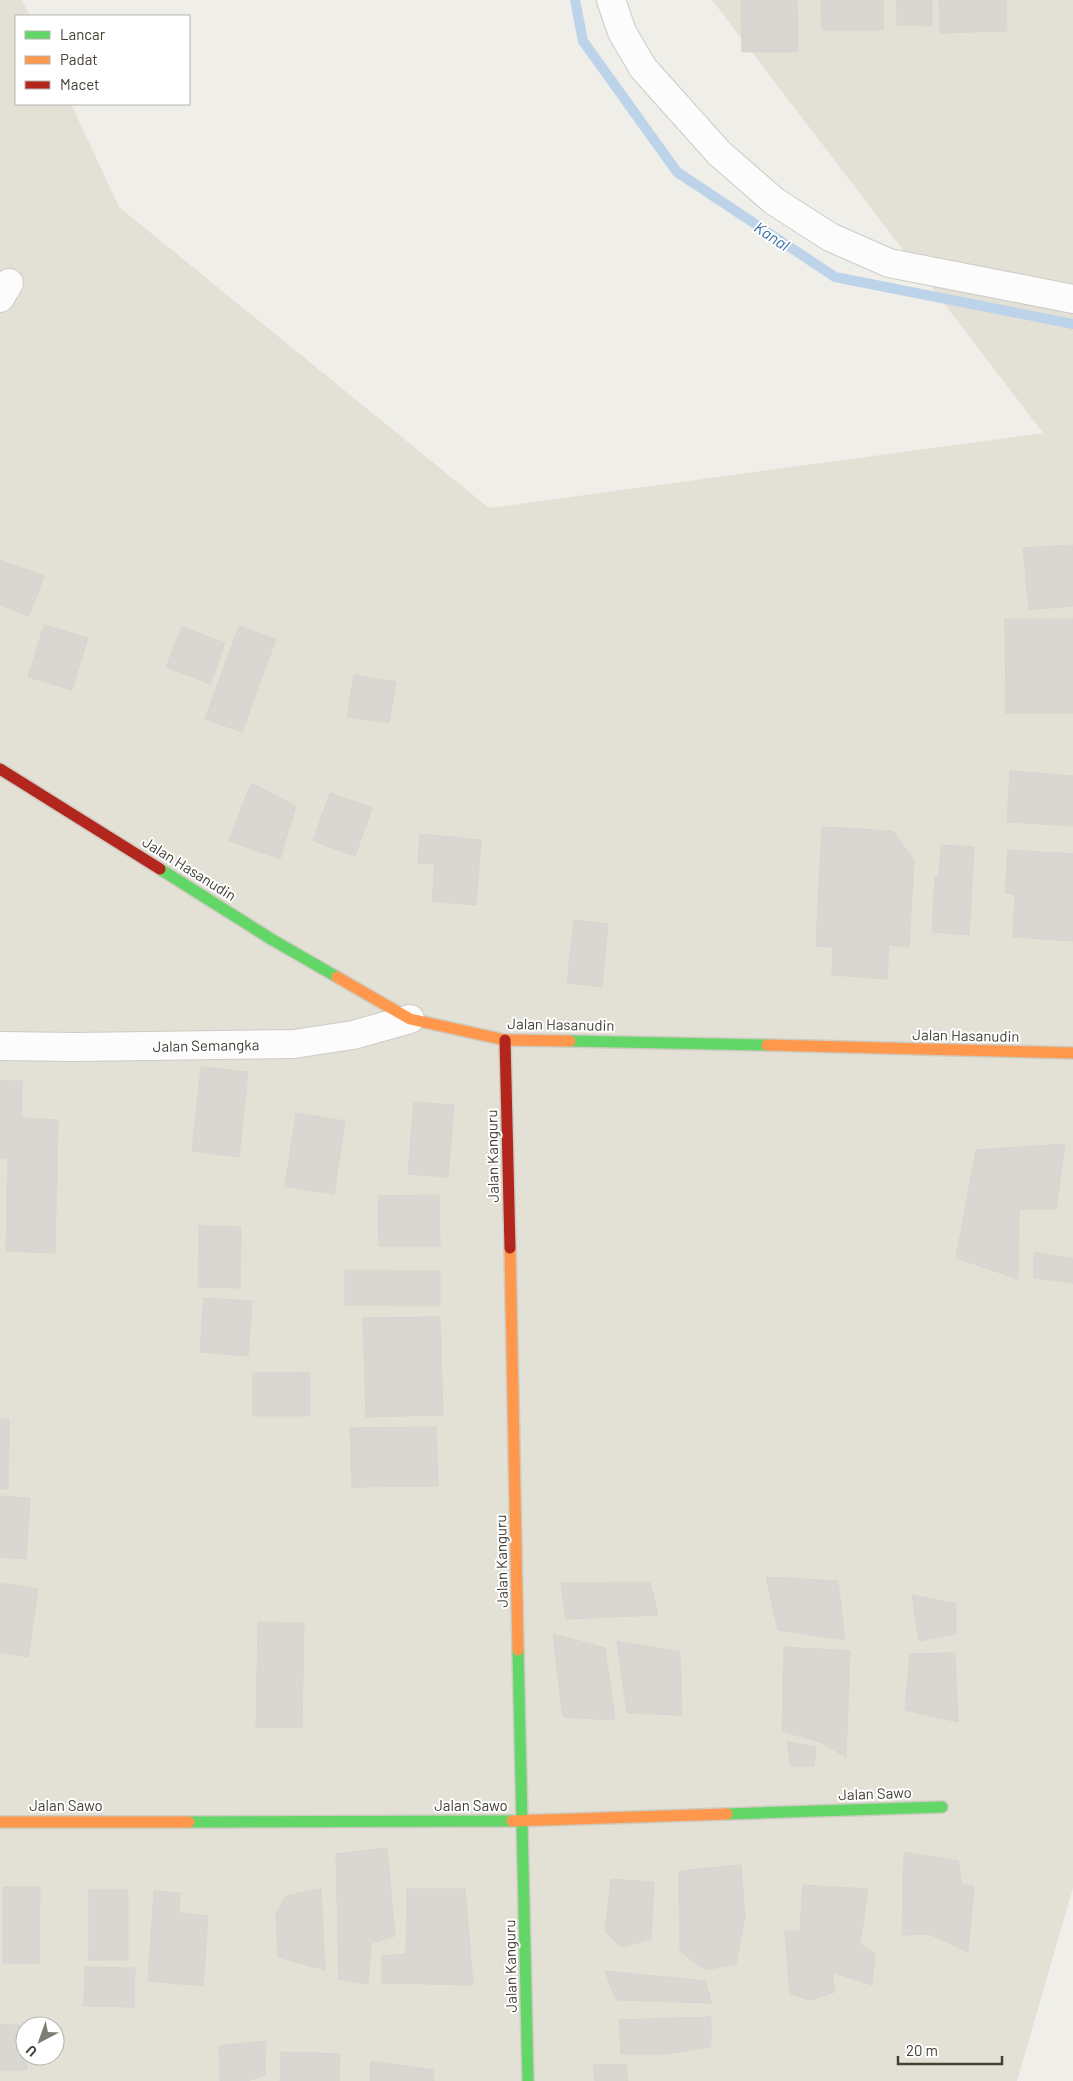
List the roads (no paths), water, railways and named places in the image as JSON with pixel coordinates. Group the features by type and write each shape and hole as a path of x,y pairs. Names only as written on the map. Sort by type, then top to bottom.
{"street":[{"path":"611,0 622,32 643,68 719,153 774,201 830,237 889,262 1073,299"},
{"name":"Jalan Hasanudin","path":"0,770 271,939 410,1019 505,1040 679,1042 925,1050 1073,1052"},
{"name":"Jalan Semangka","path":"0,1046 75,1047 294,1044 353,1035 410,1019"},
{"name":"Jalan Kanguru","path":"505,1040 528,2081"},
{"name":"Jalan Sawo","path":"0,1822 523,1821 942,1807"}],"waterway":[{"name":"Kanal","path":"575,0 583,41 677,172 835,277 1073,324"}]}
